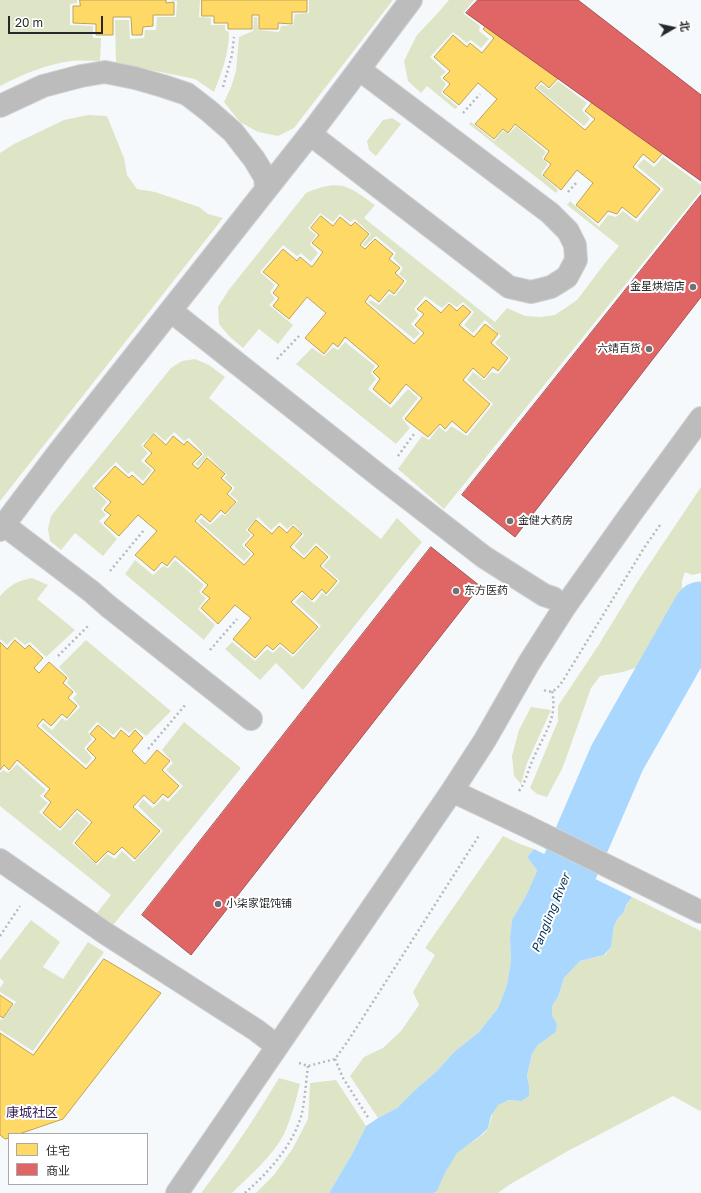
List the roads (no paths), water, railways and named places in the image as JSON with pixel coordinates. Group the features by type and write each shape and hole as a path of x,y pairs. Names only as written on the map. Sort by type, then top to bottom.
{"street":[{"path":"250,718 100,599 2,528 58,453 360,70 411,0"},
{"path":"310,134 509,287 531,292 551,287 567,277 576,260 575,245 568,231 550,213 360,70"},
{"path":"0,106 43,86 80,76 105,72 135,78 187,94 233,132 254,159 265,177 266,189"},
{"path":"171,311 484,557 544,595 553,598"},
{"path":"177,1193 452,791 485,740 564,608 701,418"},
{"path":"452,791 701,912"},
{"path":"0,860 112,937 256,1030 277,1046"}],"water":[{"path":"534,849 632,897 614,926 611,947 604,955 580,961 564,978 558,997 552,1006 552,1015 557,1024 556,1032 538,1045 532,1054 527,1076 529,1096 521,1101 509,1100 498,1105 491,1116 488,1128 480,1136 457,1153 446,1171 437,1191 433,1193 329,1193 351,1156 366,1126 397,1108 437,1071 454,1052 479,1032 498,1008 507,985 511,961 510,937 512,920 539,873 527,857"}],"waterway":[{"name":"Pangling River","path":"540,940 553,906 617,758 701,610"}],"place":[{"name":"金星烘焙店","path":"693,287"},
{"name":"六靖百货","path":"649,349"},
{"name":"金健大药房","path":"510,521"},
{"name":"东方医药","path":"456,591"},
{"name":"小柒家馄饨铺","path":"218,904"}],"district":[{"name":"康城社区","path":"32,1113"}]}
